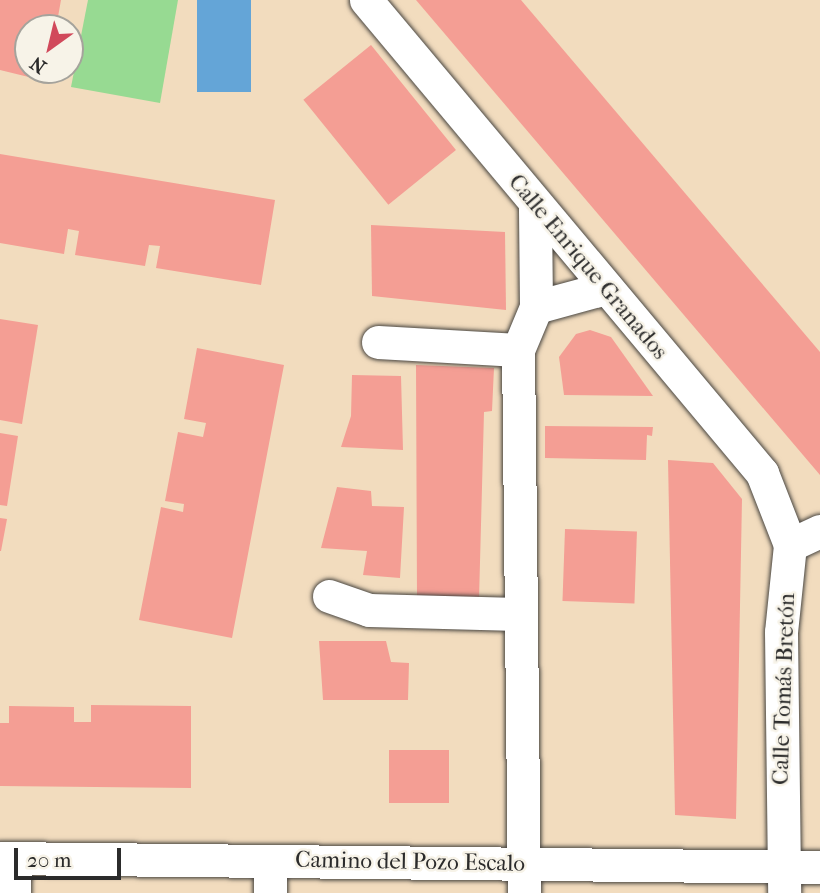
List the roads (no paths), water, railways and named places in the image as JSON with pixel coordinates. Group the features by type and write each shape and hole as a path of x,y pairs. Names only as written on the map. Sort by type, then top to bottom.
{"street":[{"name":"Calle Enrique Granados","path":"366,0 762,473 790,545"},
{"path":"523,878 518,614 518,350 536,307 535,204"},
{"path":"536,307 606,288"},
{"path":"378,342 518,350"},
{"path":"790,545 820,531"},
{"name":"Calle Tomás Bretón","path":"784,880 781,632 790,545"},
{"path":"329,596 369,610 518,614"},
{"path":"8,858 14,893"},
{"name":"Camino del Pozo Escalo","path":"8,858 270,877 784,880 820,867"}],"water":[{"path":"197,0 251,0 251,92 197,92"}]}
